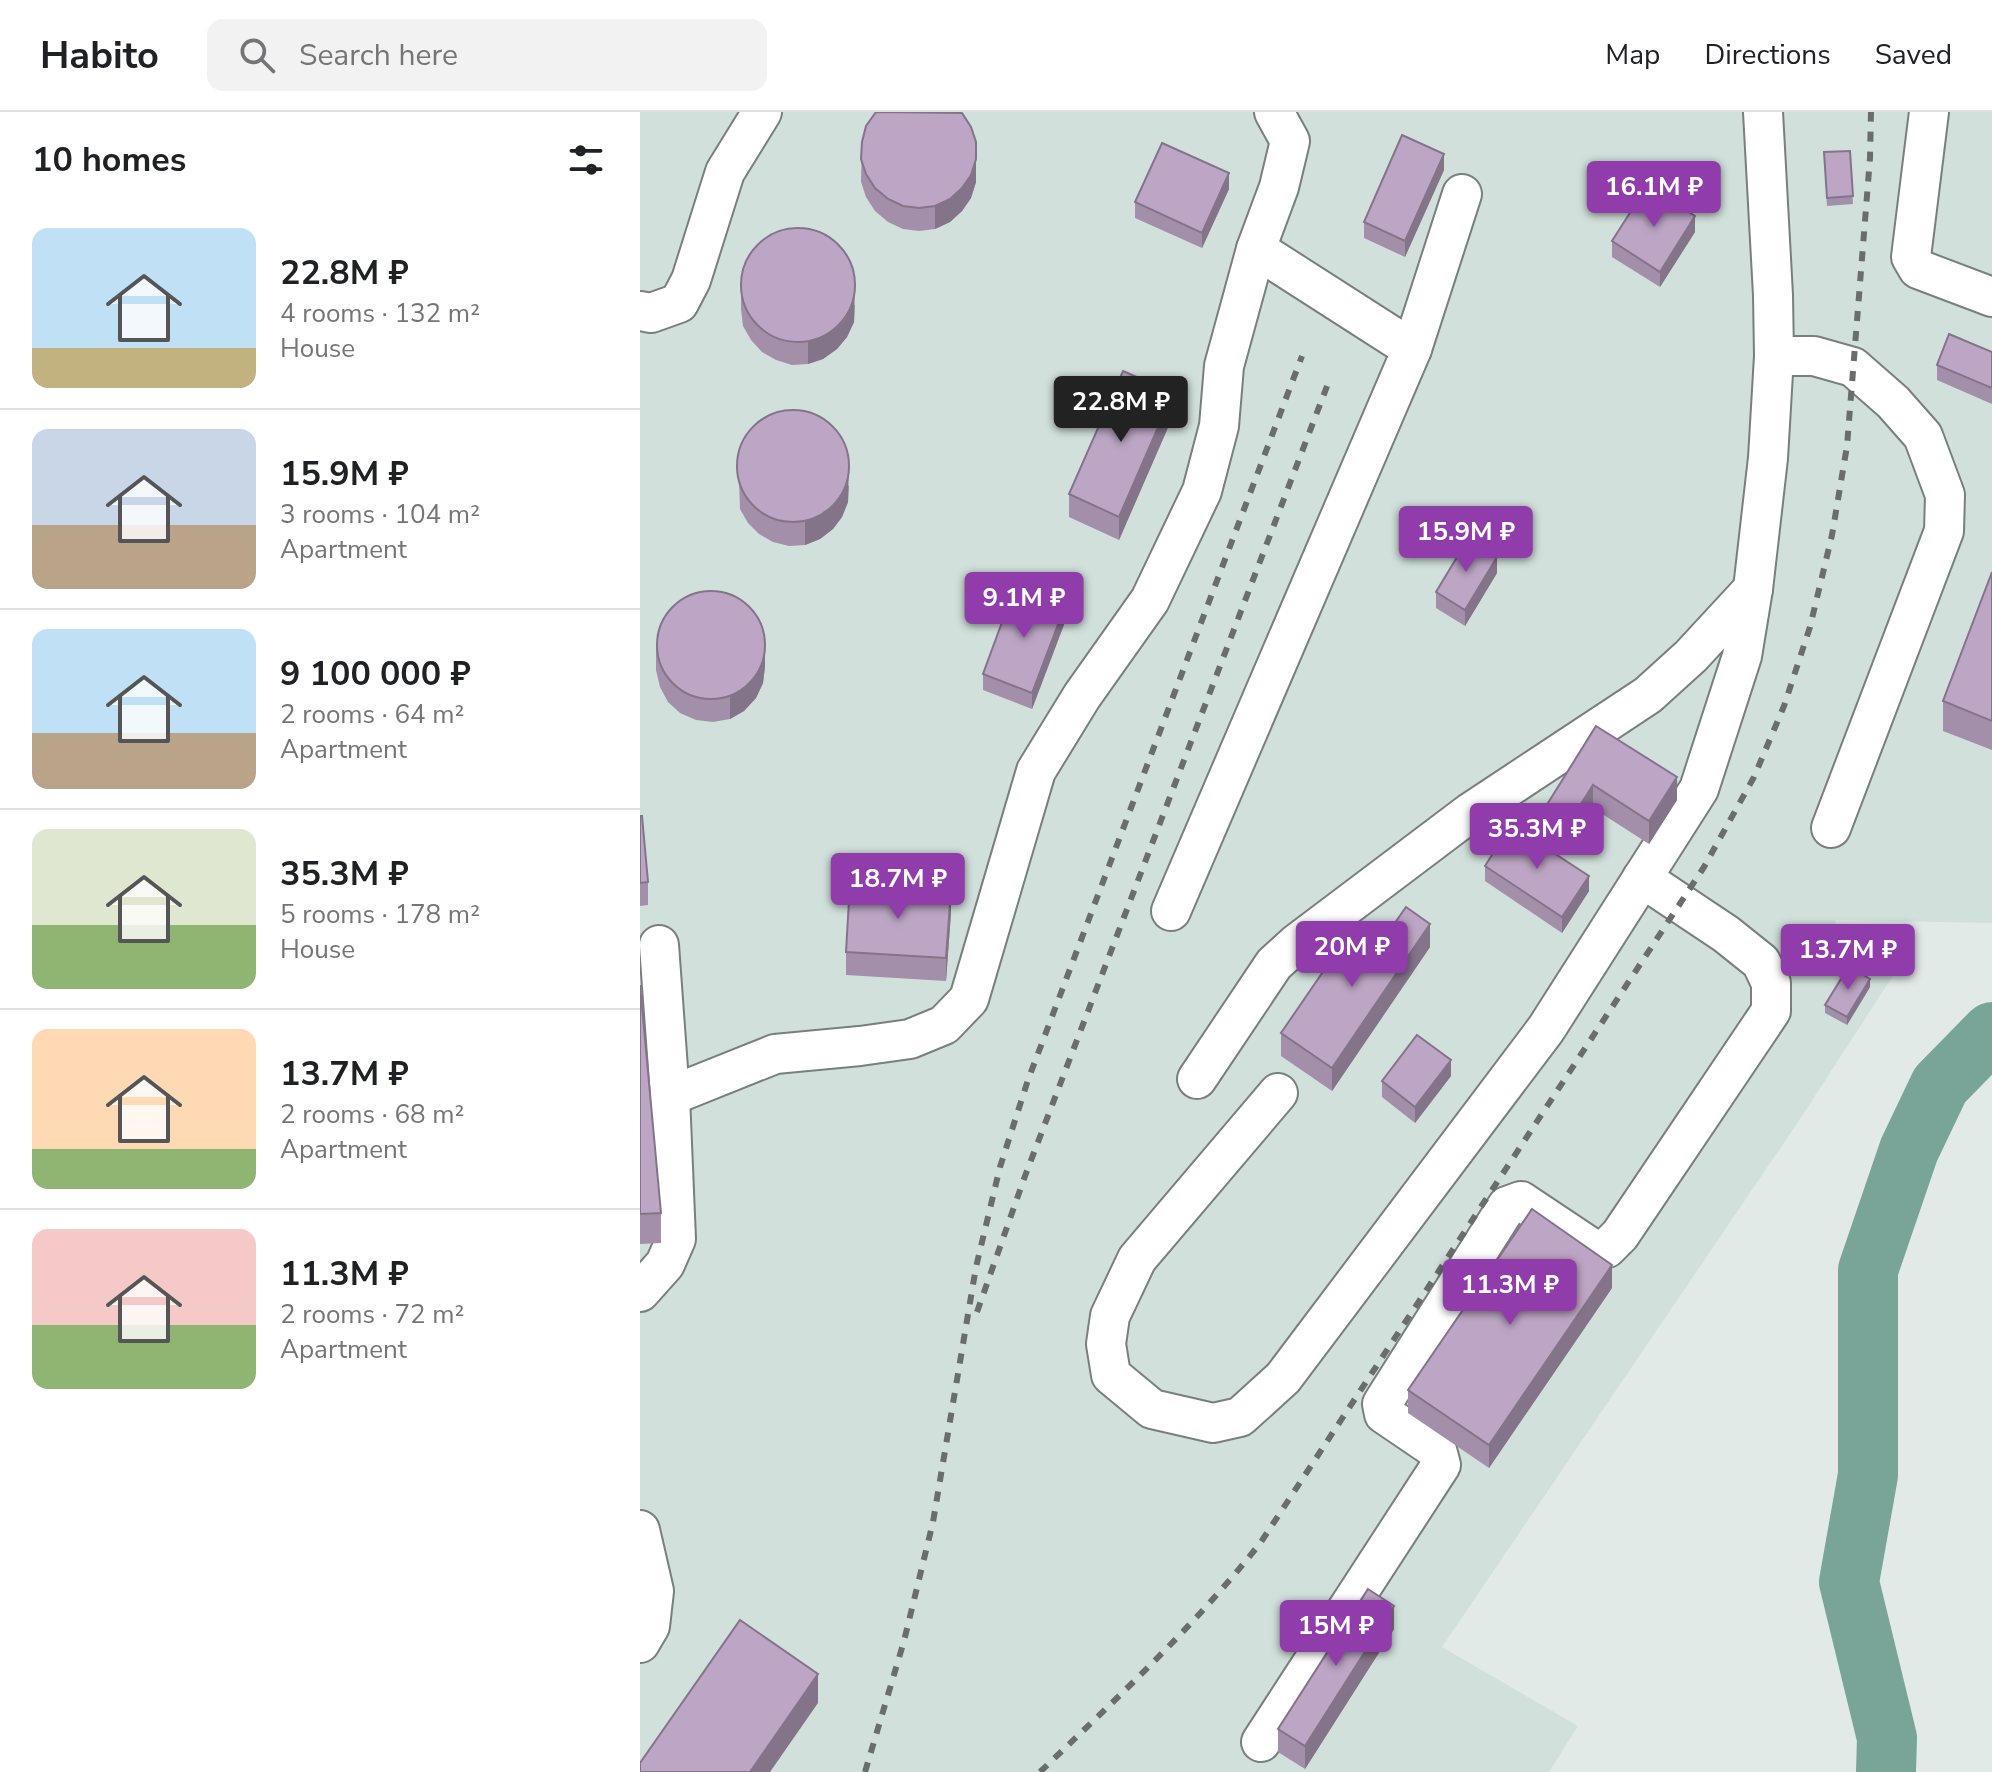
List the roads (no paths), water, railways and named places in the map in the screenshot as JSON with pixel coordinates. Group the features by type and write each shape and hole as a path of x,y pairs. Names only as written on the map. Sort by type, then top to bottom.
{"lane":[{"path":"640,311 651,313 679,303 691,280 725,172 762,112"},
{"path":"670,1096 775,1054 910,1039 944,1025 969,999 1036,771 1082,696 1150,600 1202,491 1219,426 1224,366 1290,141 1274,112"},
{"path":"1278,1093 1137,1259 1110,1316 1106,1344 1111,1375 1152,1409 1213,1423 1240,1417 1283,1378 1546,1029 1699,789 1742,656 1768,458 1774,356 1763,112"},
{"path":"1929,112 1911,257 1918,269 1992,297"},
{"path":"1171,911 1412,349 1462,194"},
{"path":"1256,249 1412,349"},
{"path":"1774,356 1814,356 1853,367 1893,402 1923,436 1945,495 1944,531 1831,828"},
{"path":"1197,1079 1274,964 1296,944 1471,812 1648,695 1691,656 1753,589"},
{"path":"1261,1742 1441,1465 1437,1450 1384,1414 1382,1404 1507,1206 1521,1201 1593,1249 1607,1248 1620,1235 1771,1011 1771,983 1761,962 1726,934 1642,878"},
{"path":"640,1292 665,1264 676,1239 659,945"},
{"path":"640,1530 654,1591 650,1626 640,1643"}],"waterway":[{"path":"1886,1772 1887,1738 1849,1582 1868,1475 1868,1270 1909,1150 1940,1085 1992,1032"}],"railway":[{"path":"1040,1772 1182,1632 1261,1542 1704,867 1754,777 1784,706 1810,627 1832,535 1847,446 1871,112"},
{"path":"865,1772 904,1641 933,1522 976,1267 1000,1167 1028,1080 1302,356"},
{"path":"977,1312 1025,1176 1329,381"}]}
